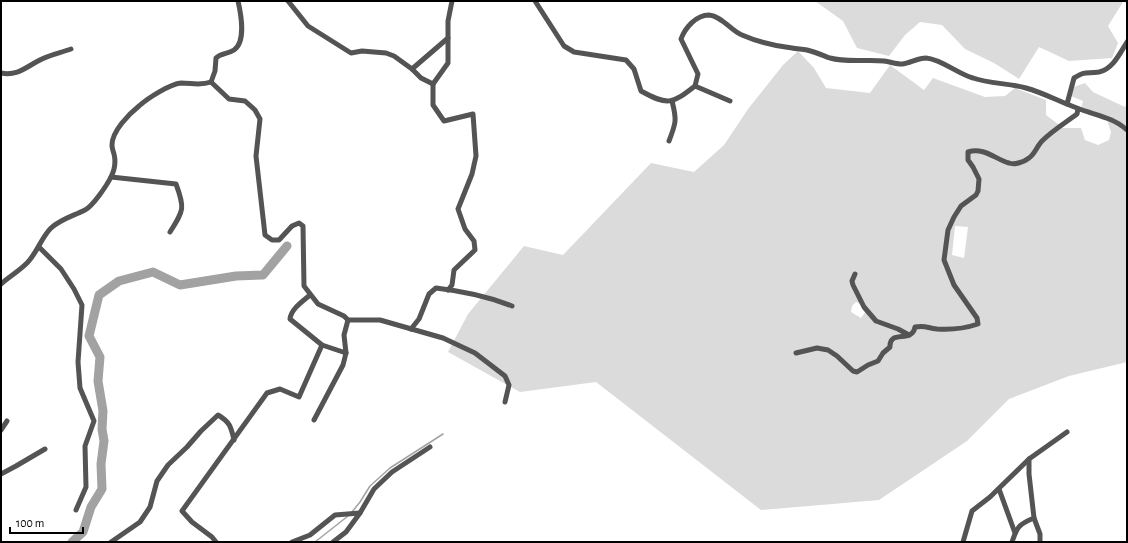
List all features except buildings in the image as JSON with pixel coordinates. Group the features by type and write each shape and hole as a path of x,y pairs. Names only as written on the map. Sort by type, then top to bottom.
{"street":[{"path":"1,284 27,263 49,230 57,223 86,210 91,206 111,177 116,162 112,145 115,136 122,122 140,104 173,85 180,83 204,85 211,82 215,71 216,58 220,55 232,52 240,44 241,20 238,1"},
{"path":"288,1 308,26 351,52 362,51 394,56 412,69 421,78 433,84"},
{"path":"448,290 452,285 454,270 475,250 474,241 465,229 458,209 472,174 476,156 473,114 444,121 433,105 433,84 448,63 448,21 452,1"},
{"path":"535,1 564,46 574,52 626,60 634,69 641,91 664,102 672,101 695,86 698,74 693,62 684,48 681,39 689,24 708,15 721,20 736,33 768,44 805,49 831,58 855,62 879,61 898,64 925,58 936,61 972,78 991,83 1026,88 1078,109 1108,118 1127,130"},
{"path":"412,69 448,38"},
{"path":"1067,104 1074,78 1083,72 1100,72 1113,63 1127,42"},
{"path":"1,73 8,75 20,72 37,61 71,49"},
{"path":"211,82 229,99 245,101 255,110 260,119 256,156 265,235 272,240 279,240 292,226 299,223 303,226 304,286 318,304 344,316 348,320 380,320 443,338 475,353 505,376 509,385 505,402"},
{"path":"695,86 730,101"},
{"path":"669,141 676,117 672,101"},
{"path":"796,353 817,348 828,350 838,356 853,371 857,372 878,360 890,347 892,339 898,336 910,336 914,332 915,327 924,326 937,329 978,324 976,318 954,285 944,260 948,230 954,217 961,206 976,195 978,191 979,179 974,167 968,160 968,152 972,150 989,153 1009,163 1015,164 1024,162 1030,158 1050,134 1077,114 1078,109"},
{"path":"111,177 176,184 182,200 181,214 170,232"},
{"path":"39,247 61,269 82,305 78,362 80,388 88,403 94,421 85,446 86,487 76,510"},
{"path":"855,274 852,281 853,285 864,307 876,321 898,329 910,336"},
{"path":"411,329 419,319 429,294 436,288 494,299 512,306"},
{"path":"310,295 291,314 290,319 322,345 346,353"},
{"path":"314,420 343,365 346,353 344,334 348,320"},
{"path":"216,542 212,537 192,522 182,511 267,393 280,389 299,397 322,345"},
{"path":"111,542 140,522 150,507 157,481 168,465 218,415 226,420 231,426 234,440"},
{"path":"1,430 7,421"},
{"path":"963,542 972,511 998,489 1029,459 1067,432"},
{"path":"333,542 346,532 360,513 374,489 392,472 430,447"},
{"path":"1,474 45,449"},
{"path":"1029,459 1029,474 1034,518 1040,534 1040,542"},
{"path":"998,489 1015,533"},
{"path":"292,542 310,535 335,515 360,513"},
{"path":"1012,542 1015,533 1022,523 1034,518"}],"shaded area":[{"path":"815,1 1127,1 1127,3 1123,2 1108,26 1118,43 1112,58 1069,61 1039,47 1019,79 994,63 965,49 942,25 920,22 905,35 889,56 857,48 843,21"},
{"path":"798,51 814,68 826,88 870,93 890,65 924,90 933,78 985,97 1005,96 1015,88 1046,100 1046,115 1063,128 1081,128 1085,140 1098,145 1109,140 1111,132 1107,120 1112,117 1081,108 1083,101 1071,96 1074,87 1085,83 1093,92 1125,107 1127,102 1127,362 1069,376 1009,399 967,441 879,500 761,510 596,382 520,392 448,352 468,314 524,246 563,255 651,163 694,172 724,145 748,109 783,65","holes":["955,226 968,227 964,258 952,255","856,302 865,306 866,311 861,318 851,312 852,306"]}],"waterway":[{"path":"72,542 83,532 91,507 102,489 101,464 104,441 102,429 103,411 98,381 100,357 89,336 99,295 119,281 153,272 180,285 236,276 263,275 287,246"},
{"path":"352,512 370,486 390,468 443,434"},
{"path":"315,542 348,516"}]}
